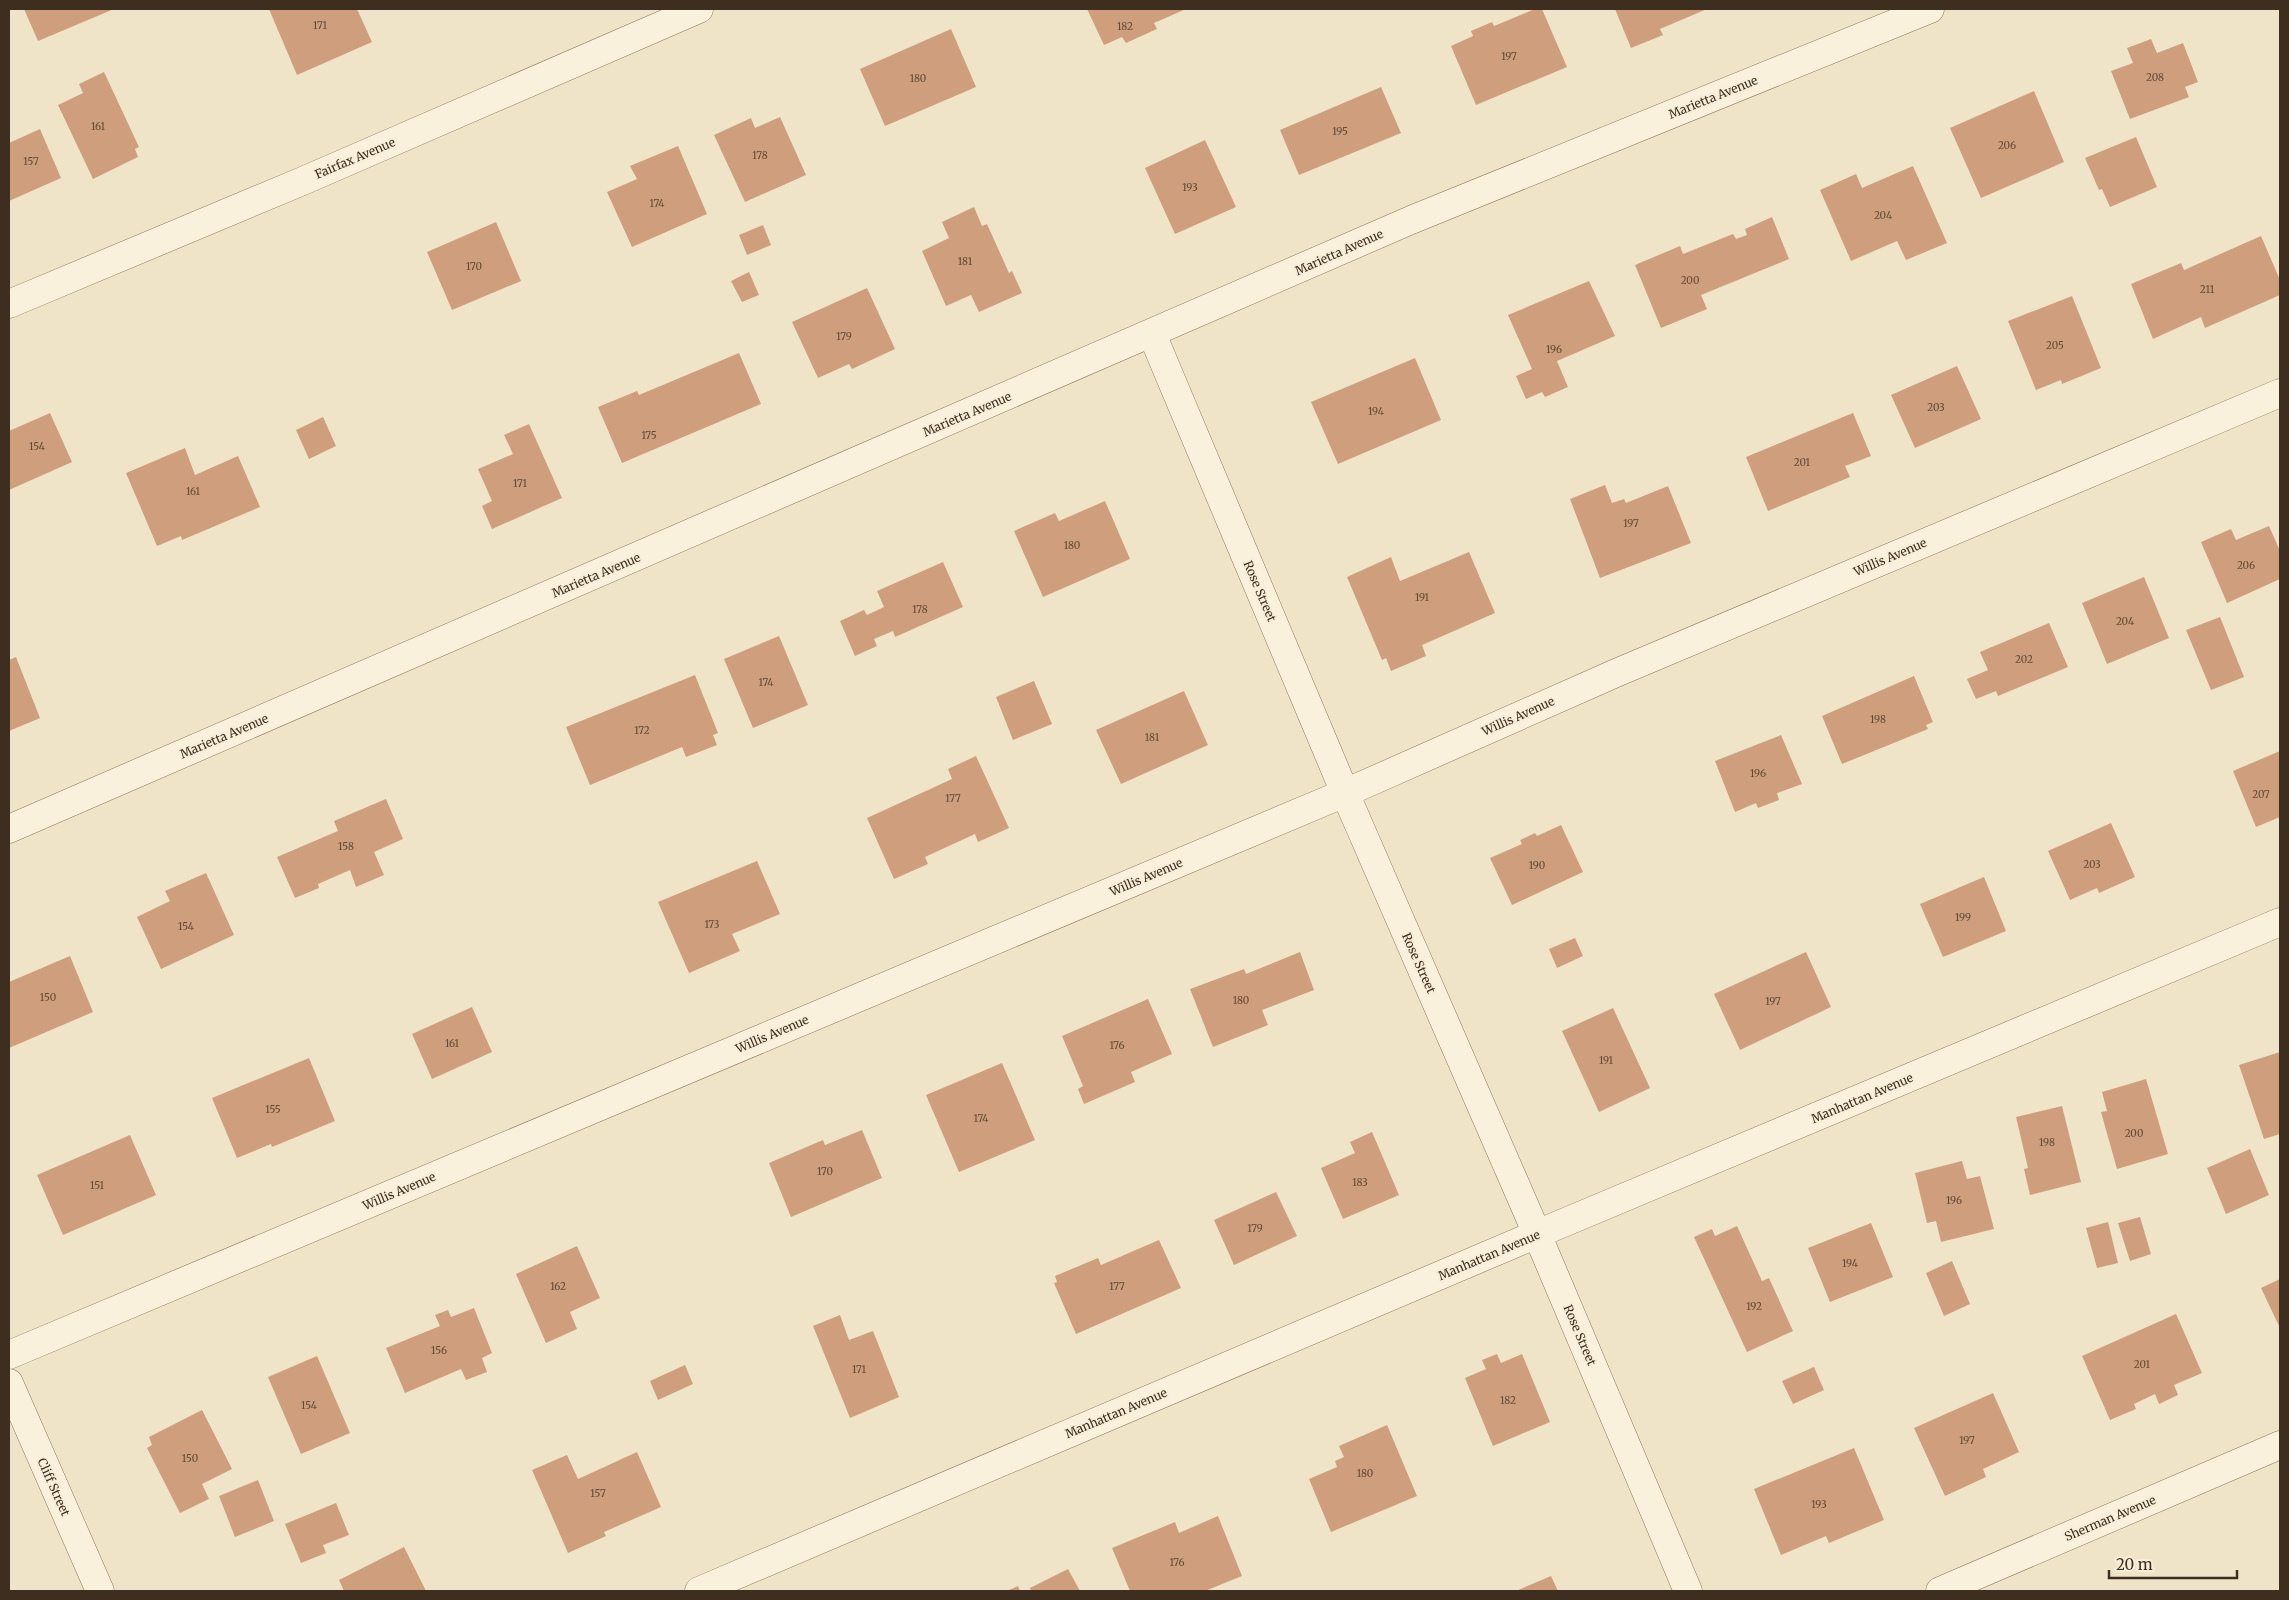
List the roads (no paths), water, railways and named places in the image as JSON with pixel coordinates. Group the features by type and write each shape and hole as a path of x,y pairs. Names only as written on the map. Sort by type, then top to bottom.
{"street":[{"name":"Fairfax Avenue","path":"9,304 305,180 699,9"},
{"name":"Marietta Avenue","path":"9,829 1411,220 1930,9"},
{"name":"Rose Street","path":"1152,334 1345,793 1537,1234 1688,1591"},
{"name":"Willis Avenue","path":"9,1355 1345,793 1616,672 2280,393"},
{"name":"Manhattan Avenue","path":"699,1591 1537,1234 2280,922"},
{"name":"Cliff Street","path":"9,1383 100,1591"},
{"name":"Sherman Avenue","path":"1940,1591 2280,1445"}]}
